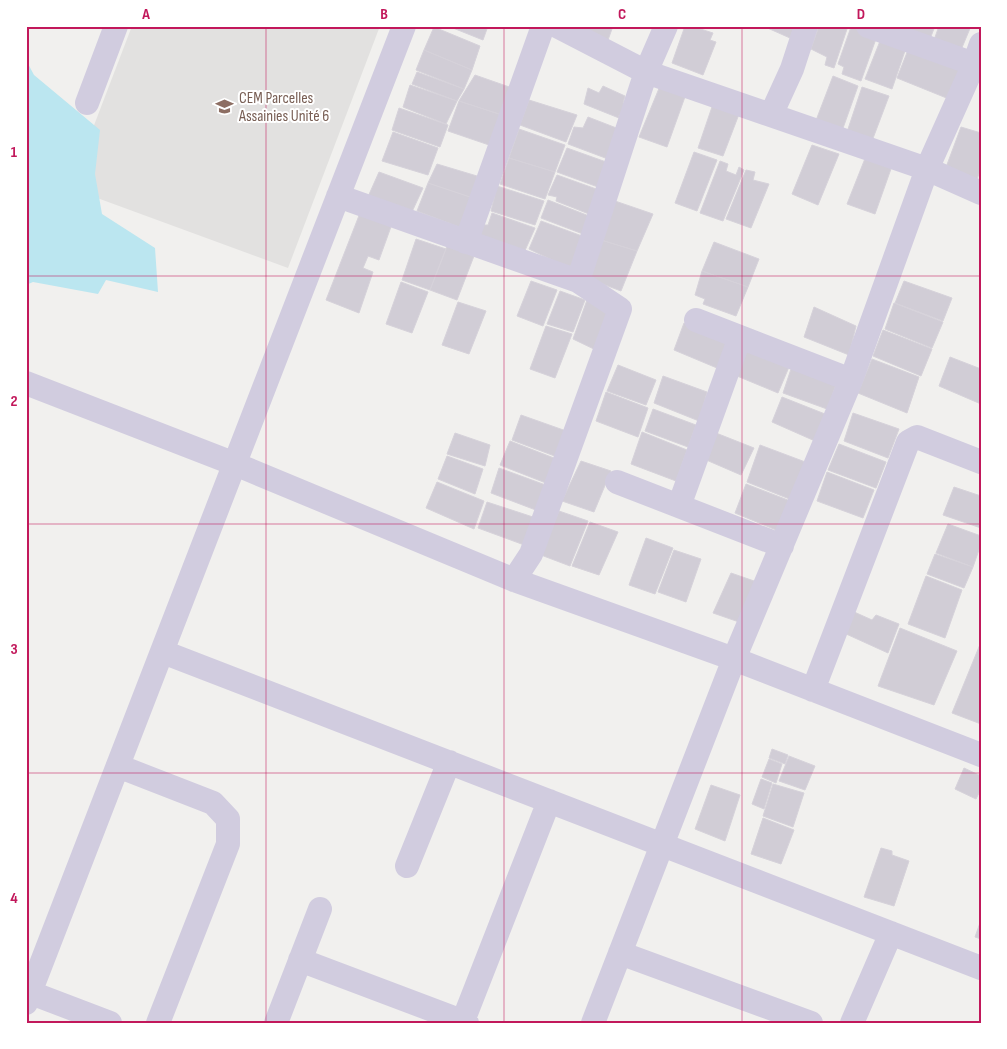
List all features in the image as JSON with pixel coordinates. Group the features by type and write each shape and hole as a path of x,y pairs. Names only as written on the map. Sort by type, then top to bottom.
{"street":[{"path":"87,102 116,26"},
{"path":"110,1023 28,996 404,26"},
{"path":"466,242 543,26"},
{"path":"557,26 646,72 927,170 981,193"},
{"path":"578,281 646,72 666,26"},
{"path":"771,115 792,69 806,26"},
{"path":"593,1023 734,659 851,380 927,170 978,54 868,26"},
{"path":"338,196 578,281 620,309 531,554 514,580"},
{"path":"696,320 851,380"},
{"path":"680,506 740,337"},
{"path":"26,383 235,464 514,580 734,659 981,755"},
{"path":"813,690 908,442 917,438 928,440 981,462"},
{"path":"616,482 782,546"},
{"path":"162,652 981,968"},
{"path":"407,866 449,762"},
{"path":"118,766 213,803 228,819 228,844 158,1023"},
{"path":"300,960 465,1022 549,801"},
{"path":"276,1023 320,909"},
{"path":"852,1023 891,933"},
{"path":"620,953 811,1023"}],"shaded area":[{"name":"CEM Parcelles Assainies Unité 6","path":"132,26 380,26 288,268 70,188"},
{"path":"26,60 34,75 100,130 95,174 102,214 155,248 158,292 106,280 98,294 33,282 26,285"}],"building":[{"path":"448,26 488,26 483,40"},
{"path":"570,26 613,26 608,40"},
{"path":"685,26 713,33 710,40 716,42 703,75 672,63"},
{"path":"763,26 795,26 790,38"},
{"path":"819,26 848,26 834,68 825,65 827,57 811,49"},
{"path":"899,26 935,26 930,39"},
{"path":"939,26 971,26 961,50 934,40"},
{"path":"434,27 480,46 472,70 424,50"},
{"path":"851,27 877,36 861,81 842,74 844,67 838,64"},
{"path":"882,36 907,45 892,89 865,79"},
{"path":"424,50 472,70 464,89 416,70"},
{"path":"908,50 960,68 949,99 897,78"},
{"path":"417,72 464,89 457,101 412,84"},
{"path":"475,75 515,89 505,116 459,101"},
{"path":"833,76 858,86 842,131 815,123"},
{"path":"410,85 457,101 446,124 403,107"},
{"path":"603,86 625,96 623,103 628,106 623,116 619,115 619,118 584,104 588,88 599,93"},
{"path":"660,86 686,94 667,147 639,137"},
{"path":"862,87 889,96 872,141 847,132"},
{"path":"529,100 577,115 566,142 520,125"},
{"path":"459,101 505,116 492,146 448,131"},
{"path":"714,101 741,109 723,156 698,148"},
{"path":"399,108 448,125 440,147 392,130"},
{"path":"588,117 619,129 608,159 568,144 574,127 583,128"},
{"path":"961,127 981,133 981,168 976,182 945,170"},
{"path":"519,129 565,145 555,172 509,158"},
{"path":"393,132 438,148 428,175 382,161"},
{"path":"812,145 839,154 818,205 792,194"},
{"path":"567,148 609,163 598,187 557,172"},
{"path":"694,152 717,160 697,211 675,203"},
{"path":"866,156 892,166 875,214 847,204"},
{"path":"509,158 555,172 545,199 500,184"},
{"path":"720,161 728,164 726,171 736,175 739,167 744,170 723,221 700,213"},
{"path":"437,164 477,176 473,198 428,183"},
{"path":"746,170 755,172 753,180 769,184 751,228 726,219"},
{"path":"379,172 423,188 411,214 367,199"},
{"path":"557,175 599,190 589,214 556,201 557,197 548,195"},
{"path":"428,183 473,198 462,228 417,211"},
{"path":"497,186 544,201 535,225 491,211"},
{"path":"548,200 589,216 583,234 541,218"},
{"path":"615,201 653,214 637,251 601,240"},
{"path":"360,213 392,224 379,260 368,256 363,268 373,272 359,313 326,300"},
{"path":"492,213 535,228 523,255 480,237 483,225 488,225"},
{"path":"541,221 582,236 571,269 529,249"},
{"path":"416,239 446,249 430,290 402,280"},
{"path":"601,240 637,251 621,291 587,278"},
{"path":"714,242 759,259 748,287 702,271"},
{"path":"447,246 474,256 457,300 430,290"},
{"path":"702,271 748,287 736,316 703,304 705,299 695,295"},
{"path":"531,281 557,290 543,326 517,316"},
{"path":"904,281 952,298 943,321 895,303"},
{"path":"401,282 428,292 412,333 386,324"},
{"path":"560,291 585,300 573,332 547,324"},
{"path":"587,300 616,310 598,351 573,339"},
{"path":"458,302 486,311 469,354 442,345"},
{"path":"894,303 943,322 932,348 885,329"},
{"path":"814,307 856,326 849,355 804,337"},
{"path":"684,323 730,339 717,368 674,350"},
{"path":"546,326 572,334 555,378 530,369"},
{"path":"883,330 932,349 921,376 873,356"},
{"path":"746,349 789,367 778,393 737,376"},
{"path":"950,357 981,369 981,404 939,386"},
{"path":"872,359 919,377 907,413 858,393"},
{"path":"618,365 656,380 646,405 607,391"},
{"path":"792,366 837,382 827,409 783,393"},
{"path":"663,376 707,392 699,421 654,403"},
{"path":"606,392 648,408 638,437 596,421"},
{"path":"782,397 825,414 815,441 772,422"},
{"path":"653,409 696,425 688,447 645,431"},
{"path":"853,413 899,429 888,458 844,441"},
{"path":"521,415 569,432 560,458 512,440"},
{"path":"642,432 687,450 676,481 631,464"},
{"path":"455,433 490,445 485,466 447,454"},
{"path":"716,433 754,448 741,475 704,459"},
{"path":"510,441 559,460 551,485 500,465"},
{"path":"839,444 886,462 876,488 828,470"},
{"path":"760,445 808,463 792,500 747,482"},
{"path":"447,456 483,469 475,494 438,479"},
{"path":"581,461 611,471 594,512 562,501"},
{"path":"499,468 551,487 541,512 491,493"},
{"path":"827,472 874,490 863,518 817,501"},
{"path":"437,482 484,501 474,529 426,508"},
{"path":"746,484 793,502 781,532 735,513"},
{"path":"954,487 981,496 981,528 943,515"},
{"path":"487,502 536,518 527,546 478,528"},
{"path":"559,511 588,521 570,566 541,555"},
{"path":"590,522 618,532 599,575 572,566"},
{"path":"948,524 981,536 981,544 973,567 936,553"},
{"path":"646,538 673,548 655,594 629,585"},
{"path":"674,550 701,559 686,602 658,592"},
{"path":"935,554 973,567 964,588 927,574"},
{"path":"731,573 757,582 742,623 713,613"},
{"path":"926,576 962,590 945,638 908,624"},
{"path":"852,611 872,620 876,615 899,624 888,653 844,633"},
{"path":"900,628 957,651 934,705 878,686"},
{"path":"981,642 981,724 952,713"},
{"path":"772,749 788,755 785,764 769,758"},
{"path":"789,756 815,766 805,790 779,781"},
{"path":"769,759 782,764 776,783 762,777"},
{"path":"964,768 981,776 981,789 976,799 955,789"},
{"path":"761,779 772,783 764,809 752,804"},
{"path":"773,784 804,793 793,827 763,816"},
{"path":"711,785 740,795 725,841 695,829"},
{"path":"763,818 794,830 781,864 751,854"},
{"path":"881,848 892,851 892,855 909,861 894,906 864,897"},
{"path":"981,920 981,939 975,937"}],"place":[{"name":"CEM Parcelles Assainies Unité 6","path":"225,107"}]}
